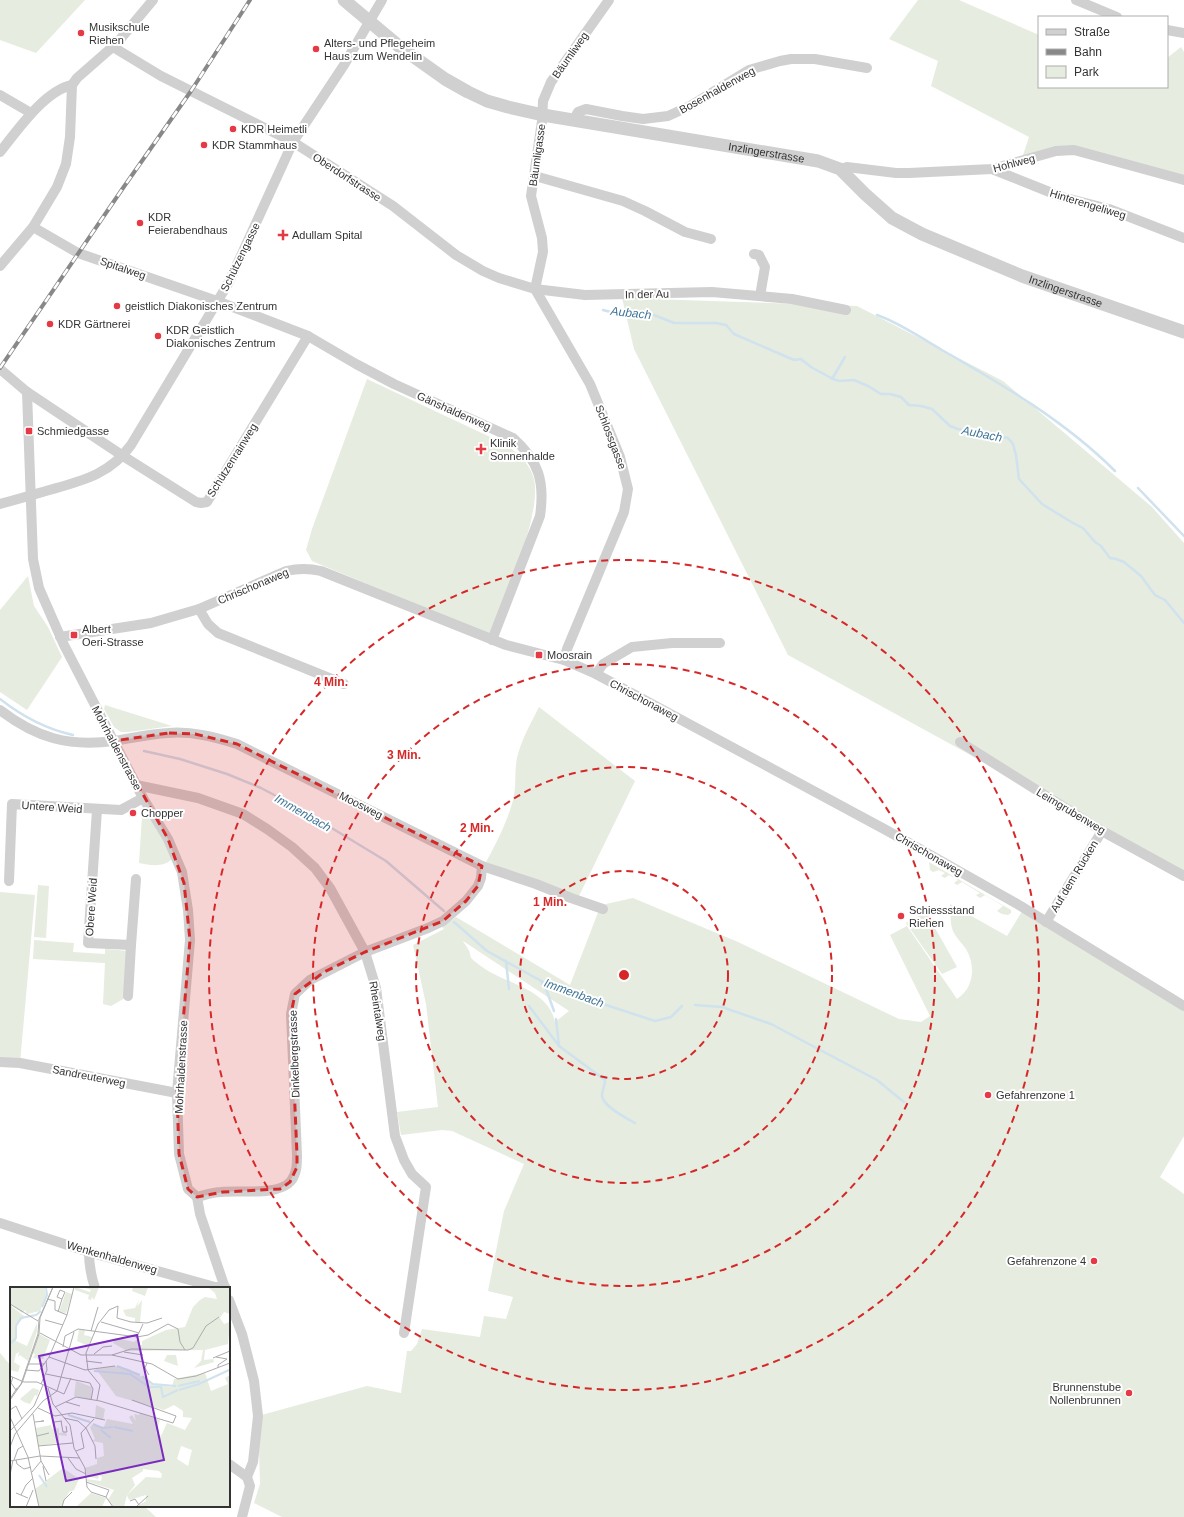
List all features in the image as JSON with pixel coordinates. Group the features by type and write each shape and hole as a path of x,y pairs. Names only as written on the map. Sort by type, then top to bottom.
{"street":[{"path":"0,266 33,227 57,187 66,164 70,137 70,96 72,85 77,78 113,47 153,0"},
{"name":"Inzlingerstrasse","path":"344,0 428,68 445,80 468,92 508,107 543,115 818,161 840,169 881,209 904,226 1022,276 1184,332"},
{"name":"Schützengasse","path":"0,504 84,481 100,474 123,456 229,282 293,142 370,22 382,0"},
{"name":"Bäumliweg","path":"543,115 544,101 551,82 609,0"},
{"path":"1076,0 1115,16"},
{"path":"1168,30 1182,29"},
{"name":"Oberdorfstrasse","path":"113,47 161,76 293,142 393,206 468,263 499,278 535,289"},
{"name":"Bosenhaldenweg","path":"573,120 578,112 586,109 644,119 668,116 690,106 749,70 791,59 815,59 867,68"},
{"path":"0,152 31,113 56,92 66,86 72,85"},
{"path":"0,95 31,113"},
{"name":"Bäumligasse","path":"535,289 544,252 542,238 531,196 543,115"},
{"name":"Hohlweg","path":"840,169 847,166 896,173 992,169 1056,151 1074,150 1184,180"},
{"name":"Hinterengeliweg","path":"992,169 1062,197 1109,209 1184,238"},
{"path":"535,176 623,202 646,211 685,232 711,238"},
{"name":"Spitalweg","path":"33,227 78,253 217,301"},
{"path":"754,254 759,256 765,267 760,296"},
{"name":"In der Au","path":"535,289 585,296 712,292 792,299 846,310"},
{"name":"Schlossgasse","path":"535,289 590,384 620,457 628,489 624,512 567,649 564,660"},
{"name":"Gänshaldenweg","path":"217,301 308,336 394,384 513,438 525,448 536,467 542,482 542,503 540,516 492,640"},
{"name":"Schützenrainweg","path":"123,456 196,502 207,502 308,336"},
{"path":"0,369 27,392 123,456"},
{"name":"Mohrhaldenstrasse","path":"27,392 33,559 39,588 60,637 136,785 168,839 182,872 188,910 190,940 177,1093 179,1154 188,1189 197,1197 200,1214 225,1287"},
{"name":"Chrischonaweg","path":"60,637 151,623 199,608 286,571 297,568 309,568 327,573 492,640 519,650 564,660 596,674 881,827 1020,905 1184,1006"},
{"path":"199,608 208,624 218,633 344,684"},
{"path":"596,674 604,664 632,647 672,643 720,643"},
{"name":"Moosweg","path":"0,710 33,732 70,742 113,741 169,732 215,737 237,744 482,866 603,909"},
{"name":"Leimgrubenweg","path":"960,742 1102,830 1184,876"},
{"name":"Rheintalweg","path":"136,785 198,798 243,814 280,838 315,868 330,888 365,952 376,988 395,1136 404,1160 412,1174 426,1187 404,1333"},
{"name":"Untere Weid","path":"9,881 12,804 97,810 121,810 143,798"},
{"name":"Obere Weid","path":"97,810 88,943 131,945"},
{"name":"Auf dem Rücken","path":"1046,922 1102,830"},
{"name":"Dinkelbergstrasse","path":"197,1197 211,1193 280,1189 290,1182 297,1167 298,1155 291,1014 295,994 310,980 365,952 443,921 466,901 478,886 481,878 482,866"},
{"path":"128,996 136,879"},
{"name":"Sandreuterweg","path":"0,1062 20,1063 177,1093"},
{"name":"Wenkenhaldenweg","path":"0,1223 89,1252 215,1287 225,1287"},
{"path":"89,1252 89,1262 95,1287"},
{"path":"230,1303 242,1334 254,1381 258,1416 253,1462 247,1477"},
{"path":"230,1465 247,1477 250,1486 242,1517"}],"highlighted area":[{"path":"169,733 195,734 237,744 482,866 478,886 466,901 443,921 365,952 324,972 295,994 291,1014 297,1167 290,1182 280,1189 223,1192 197,1197 188,1189 179,1154 177,1093 190,940 184,883 168,839 113,741"}],"green space":[{"path":"0,0 85,0 36,53 0,40"},
{"path":"918,0 959,0 1038,35 1038,88 1168,88 1168,57 1181,47 1184,52 1184,179 1079,150 1022,158 1029,137 931,86 938,61 889,39"},
{"path":"622,298 857,306 1003,381 1152,507 1184,543 1184,872 788,655 634,349"},
{"path":"367,379 505,444 522,458 531,471 535,491 533,510 528,532 521,555 490,635 312,561 306,550 312,529"},
{"path":"28,576 34,606 48,627 62,657 27,710 0,692 0,610"},
{"path":"105,705 172,726 121,732 114,727 104,709"},
{"path":"539,707 635,781 579,896 486,862 510,811 514,798 517,758 526,732"},
{"path":"142,816 149,817 161,834 172,859 165,864 156,865 139,863"},
{"path":"929,862 1011,910 1011,913 1008,915 1002,914 997,911 1003,906 985,895 980,898 976,895 980,893 962,882 957,885 954,883 958,880 949,875 945,878 941,876 945,873 939,870 933,872 930,870"},
{"path":"38,885 49,886 46,938 34,937"},
{"path":"0,892 35,895 20,1063 0,1062"},
{"path":"633,898 738,942 899,1019 921,1022 930,1016 890,935 907,926 957,999 963,994 970,983 972,969 966,949 953,931 950,904 1007,936 1024,908 1184,1008 1184,1136 1160,1177 1184,1194 1184,1517 282,1517 254,1503 260,1484 258,1416 367,1386 401,1393 407,1351 411,1351 417,1344 422,1329 480,1337 484,1316 506,1319 513,1297 488,1291 504,1211 524,1164 452,1131 442,1130 401,1135 397,1112 438,1107 426,1004 413,945 444,929 442,927 456,917 570,985 599,910 606,904","holes":["463,941 569,1011 555,1022 551,1011 544,1001 535,994 490,972 478,964 471,958"]},
{"path":"926,912 957,967 942,974 906,923"},
{"path":"34,940 74,943 73,952 105,954 105,949 128,951 125,998 111,1006 103,1004 105,963 33,959"},
{"path":"0,1353 10,1365 10,1507 145,1507 156,1517 0,1517"}],"waterway":[{"name":"Aubach","path":"603,310 618,314 654,315 674,323 716,323 726,325 734,334 794,360 801,359 811,367 833,379 839,381 854,380 881,394 890,394 901,397 909,405 932,409 950,426 958,429 1008,438 1013,444 1016,455 1019,479 1042,504 1083,528 1095,542 1101,546 1110,558 1124,562 1141,576 1155,595 1165,600 1184,623"},
{"name":"Aubach","path":"877,315 910,331 1033,405 1075,436 1115,471"},
{"path":"832,379 845,357"},
{"name":"Aubach","path":"1138,488 1184,536"},
{"name":"Immenbach","path":"0,699 35,722 73,735"},
{"name":"Immenbach","path":"144,751 180,759 227,774 261,788 297,807 386,861 444,911"},
{"name":"Immenbach","path":"454,922 487,951 554,988 655,1021 671,1017 682,1006"},
{"path":"506,961 509,989"},
{"path":"541,981 546,989 554,1011"},
{"name":"Immenbach","path":"695,1005 722,1007 771,1024 877,1080 904,1102"},
{"path":"529,1006 559,1046 605,1080 602,1096 607,1104 616,1112 635,1123"},
{"path":"556,1019 559,1046"}],"railway":[{"path":"0,368 191,91 250,0"}],"place":[{"name":"Musikschule Riehen","path":"81,33"},
{"name":"Alters- und Pflegeheim Haus zum Wendelin","path":"316,49"},
{"name":"KDR Heimetli","path":"233,129"},
{"name":"KDR Stammhaus","path":"204,145"},
{"name":"KDR Feierabendhaus","path":"140,223"},
{"name":"Adullam Spital","path":"283,235"},
{"name":"geistlich Diakonisches Zentrum","path":"117,306"},
{"name":"KDR Gärtnerei","path":"50,324"},
{"name":"KDR Geistlich Diakonisches Zentrum","path":"158,336"},
{"name":"Schmiedgasse","path":"29,431"},
{"name":"Klinik Sonnenhalde","path":"481,449"},
{"name":"Albert Oeri-Strasse","path":"74,635"},
{"name":"Moosrain","path":"539,655"},
{"name":"Chopper","path":"133,813"},
{"name":"Schiessstand Riehen","path":"901,916"},
{"name":"Gefahrenzone 1","path":"988,1095"},
{"name":"Gefahrenzone 4","path":"1094,1261"},
{"name":"Brunnenstube Nollenbrunnen","path":"1129,1393"}]}
